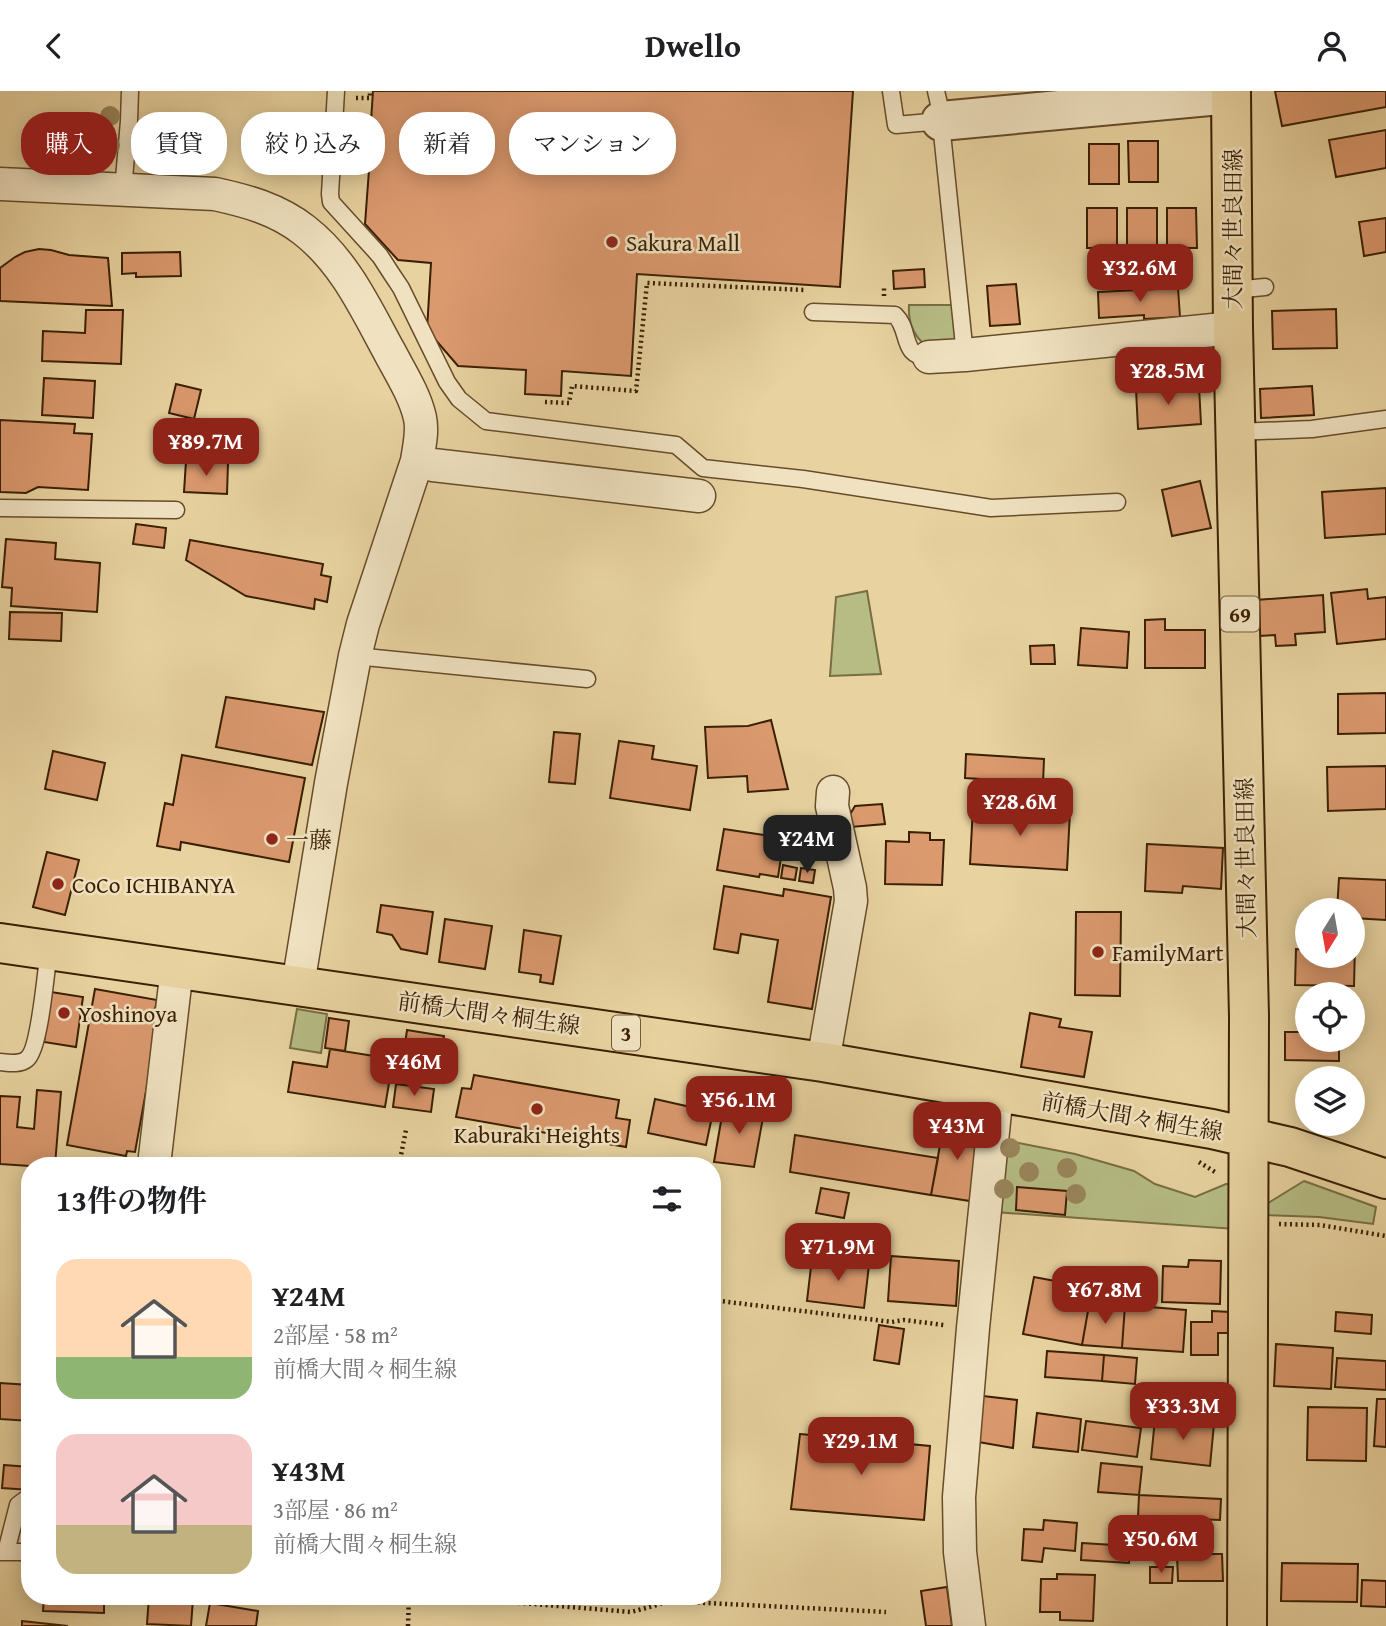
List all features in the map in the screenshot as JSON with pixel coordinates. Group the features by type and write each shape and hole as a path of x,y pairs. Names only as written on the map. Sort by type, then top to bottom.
{"main road":[{"name":"大間々世良田線","path":"1231,92 1249,288 1233,328 1249,1017 1247,1626"},
{"name":"前橋大間々桐生線","path":"0,943 823,1062 1249,1136 1328,1158 1386,1179"}],"street":[{"path":"938,106 1231,92"},
{"path":"0,184 215,194 241,199 282,216 302,228 320,244 352,283 412,396 421,420 417,461 355,656 298,985"},
{"path":"929,357 1233,328"},
{"path":"417,461 433,465 701,482"},
{"path":"823,1062 851,901 832,806 833,792"},
{"path":"155,1157 177,968"},
{"path":"969,1626 960,1552 959,1497 973,1328 998,1093"}],"lane":[{"path":"123,190 130,91"},
{"path":"336,91 331,202 391,272 447,382 459,399 486,421 677,445 701,482 816,481 991,508 1117,502"},
{"path":"891,91 896,125 938,106 965,355"},
{"path":"813,312 895,314 900,319 912,353 919,357 929,357"},
{"path":"1236,432 1311,429 1386,419"},
{"path":"0,508 176,510"},
{"path":"355,656 587,678"},
{"path":"0,1062 16,1063 26,1060 31,1054 38,1033 49,950"},
{"path":"21,1503 3,1552 21,1552"}],"path":[{"path":"545,402 569,403 572,386 636,391 647,283 814,291"},
{"path":"401,1157 406,1131"},
{"path":"1191,1157 1226,1179"},
{"path":"1249,1222 1320,1226 1386,1236"},
{"path":"721,1301 892,1322 904,1320 973,1328"},
{"path":"721,1604 886,1612"},
{"path":"408,1626 409,1605"},
{"path":"546,1605 631,1612 657,1605"}],"green space":[{"path":"909,305 952,305 956,344 925,345 912,327"},
{"path":"867,591 881,674 830,676 836,597"},
{"path":"297,1009 327,1014 321,1053 290,1048"},
{"path":"1003,1140 1075,1154 1134,1171 1155,1184 1195,1197 1226,1184 1235,1184 1235,1229 994,1212"},
{"path":"1304,1181 1376,1207 1373,1224 1319,1217 1264,1215 1265,1205"}],"building":[{"name":"Sakura Mall","path":"373,91 853,91 840,287 637,274 631,376 562,371 561,396 525,394 526,370 458,366 427,330 431,263 398,260 365,224 369,175 385,175 385,112 372,112"},
{"path":"1275,91 1386,91 1386,107 1282,126"},
{"path":"1386,130 1386,168 1336,177 1329,140"},
{"path":"1128,141 1158,141 1158,182 1129,182"},
{"path":"1089,144 1119,144 1119,184 1089,184"},
{"path":"1087,208 1117,208 1117,248 1087,248"},
{"path":"1127,208 1157,208 1157,248 1127,248"},
{"path":"1167,208 1196,208 1197,248 1167,248"},
{"path":"1386,218 1386,252 1364,256 1359,222"},
{"path":"39,249 108,258 112,306 0,301 0,268 25,252"},
{"path":"180,252 181,276 136,277 136,273 122,274 122,253"},
{"path":"924,269 925,287 894,289 893,271"},
{"path":"1016,284 1020,324 990,326 987,286"},
{"path":"1178,288 1180,317 1144,319 1144,315 1099,318 1098,292"},
{"path":"1336,309 1337,348 1273,349 1272,311"},
{"path":"86,310 123,310 121,364 42,361 43,331 85,333"},
{"path":"1160,349 1162,367 1134,369 1133,351"},
{"path":"44,378 95,381 93,418 42,415"},
{"path":"176,384 201,390 194,419 169,413"},
{"path":"1199,386 1201,424 1138,429 1136,390"},
{"path":"1312,386 1314,415 1261,418 1260,389"},
{"path":"0,420 75,424 74,433 92,434 88,490 38,487 26,493 0,492"},
{"path":"186,461 228,463 227,494 184,492"},
{"path":"1200,481 1211,528 1172,536 1162,490"},
{"path":"1386,488 1386,534 1325,538 1322,492"},
{"path":"136,524 166,528 164,548 133,544"},
{"path":"6,539 56,543 55,559 100,563 97,612 11,606 12,588 2,587"},
{"path":"190,540 323,564 321,575 331,577 327,602 315,599 314,609 246,596 186,560"},
{"path":"1367,589 1368,599 1386,597 1386,639 1337,644 1331,593"},
{"path":"1323,595 1325,632 1295,634 1296,645 1276,646 1275,635 1259,636 1256,600"},
{"path":"10,612 62,613 61,641 9,639"},
{"path":"1165,619 1165,630 1205,630 1205,668 1145,668 1145,620"},
{"path":"1081,628 1129,632 1127,668 1078,665"},
{"path":"1054,645 1055,664 1031,664 1030,646"},
{"path":"1386,693 1386,733 1338,734 1338,694"},
{"path":"226,697 324,712 312,765 216,747"},
{"path":"771,720 788,789 748,792 747,776 708,778 705,727 748,726"},
{"path":"554,732 580,734 575,784 549,782"},
{"path":"619,741 654,746 652,759 697,766 690,810 610,798"},
{"path":"53,751 105,763 97,800 45,789"},
{"path":"966,754 1044,759 1043,783 965,778"},
{"path":"182,755 305,778 289,862 181,842 180,850 157,846 165,803 173,805"},
{"path":"1386,766 1386,809 1328,811 1327,767"},
{"path":"882,804 885,824 851,827 849,816 855,806"},
{"path":"973,806 1070,811 1067,870 970,864"},
{"path":"724,829 784,838 778,877 760,874 759,877 717,870"},
{"path":"909,832 930,833 930,840 944,840 942,885 885,884 886,841 909,842"},
{"path":"1147,844 1223,848 1221,889 1183,886 1182,893 1145,891"},
{"path":"47,852 79,860 65,915 33,907"},
{"path":"783,865 797,868 795,880 781,878"},
{"path":"801,868 815,870 813,883 799,881"},
{"path":"1339,878 1386,880 1386,920 1365,919 1365,898 1338,898"},
{"path":"724,886 783,896 784,889 831,897 812,1009 768,1002 778,940 741,934 738,953 714,949"},
{"path":"381,905 433,912 427,954 401,949 392,935 377,932"},
{"path":"1076,912 1121,912 1120,996 1075,995"},
{"path":"445,919 492,926 485,969 439,962"},
{"path":"524,930 561,936 553,984 540,982 541,975 519,972"},
{"path":"1295,968 1354,968 1354,982 1295,982"},
{"path":"95,989 157,1000 153,1019 159,1020 135,1152 127,1151 126,1156 67,1145"},
{"path":"51,992 83,997 76,1047 44,1042"},
{"path":"1030,1013 1061,1019 1059,1027 1092,1032 1084,1077 1021,1067"},
{"path":"329,1018 349,1021 345,1051 325,1048"},
{"path":"407,1030 444,1036 440,1057 404,1051"},
{"path":"1285,1032 1295,1032 1295,1052 1339,1052 1339,1061 1285,1060"},
{"path":"330,1049 393,1059 385,1107 288,1092 293,1062 327,1067"},
{"name":"Kaburaki Heights","path":"474,1075 619,1100 616,1118 630,1120 626,1147 456,1117 462,1088 471,1089"},
{"path":"396,1084 434,1089 431,1112 393,1107"},
{"path":"37,1090 61,1092 56,1157 21,1157 21,1165 0,1164 0,1096 20,1097 17,1127 34,1129"},
{"path":"655,1099 713,1112 706,1145 648,1133"},
{"path":"724,1104 764,1112 754,1167 721,1163 721,1157 715,1157"},
{"path":"944,1123 983,1129 970,1201 931,1195"},
{"path":"795,1135 938,1158 931,1195 790,1172"},
{"path":"1017,1187 1067,1191 1065,1215 1016,1210"},
{"path":"821,1188 849,1193 844,1218 816,1213"},
{"path":"891,1256 959,1261 956,1306 888,1301"},
{"path":"812,1258 869,1265 864,1308 807,1301"},
{"path":"1189,1260 1221,1261 1220,1304 1162,1302 1163,1266 1188,1267"},
{"path":"1034,1277 1092,1288 1082,1345 1023,1334"},
{"path":"1089,1305 1125,1305 1122,1348 1082,1345"},
{"path":"1125,1305 1186,1310 1183,1352 1122,1348"},
{"path":"1212,1311 1230,1312 1230,1333 1218,1333 1218,1355 1191,1355 1191,1322 1212,1322"},
{"path":"1336,1312 1372,1315 1371,1334 1335,1331"},
{"path":"879,1325 904,1329 899,1364 874,1360"},
{"path":"1276,1344 1333,1348 1331,1389 1274,1386"},
{"path":"1047,1351 1104,1355 1102,1381 1045,1377"},
{"path":"1104,1355 1137,1358 1135,1384 1102,1381"},
{"path":"1337,1358 1386,1361 1386,1390 1335,1387"},
{"path":"0,1383 21,1384 21,1420 0,1419"},
{"path":"983,1396 1017,1400 1013,1448 978,1442"},
{"path":"1377,1399 1386,1399 1386,1447 1374,1446"},
{"path":"1308,1407 1367,1408 1366,1461 1307,1460"},
{"path":"1037,1413 1081,1419 1078,1452 1033,1447"},
{"path":"1155,1419 1214,1424 1210,1466 1151,1459"},
{"path":"1086,1421 1141,1428 1137,1457 1082,1450"},
{"path":"800,1434 930,1446 924,1520 791,1509"},
{"path":"1101,1463 1142,1467 1139,1495 1098,1492"},
{"path":"4,1465 21,1466 21,1489 2,1488"},
{"path":"1139,1495 1221,1499 1220,1520 1138,1517"},
{"path":"1044,1520 1077,1523 1075,1551 1044,1548 1042,1562 1022,1560 1024,1529 1043,1530"},
{"path":"1082,1543 1130,1546 1129,1563 1081,1560"},
{"path":"1177,1554 1222,1554 1223,1581 1178,1581"},
{"path":"1282,1563 1358,1564 1357,1602 1281,1601"},
{"path":"1150,1567 1173,1567 1172,1583 1150,1583"},
{"path":"1057,1574 1095,1575 1093,1621 1060,1620 1060,1612 1040,1612 1041,1579 1057,1579"},
{"path":"1362,1580 1386,1581 1386,1607 1361,1606"},
{"path":"947,1587 952,1626 926,1626 921,1591"},
{"path":"43,1605 104,1605 104,1613 43,1611"},
{"path":"148,1605 193,1605 191,1626 147,1624"},
{"path":"210,1605 258,1611 256,1626 206,1626"},
{"path":"22,1621 68,1626 22,1626"}],"place":[{"name":"Sakura Mall","path":"612,242"},
{"name":"一藤","path":"272,839"},
{"name":"CoCo ICHIBANYA","path":"58,884"},
{"name":"FamilyMart","path":"1098,952"},
{"name":"Yoshinoya","path":"64,1013"},
{"name":"Kaburaki Heights","path":"537,1109"}]}
